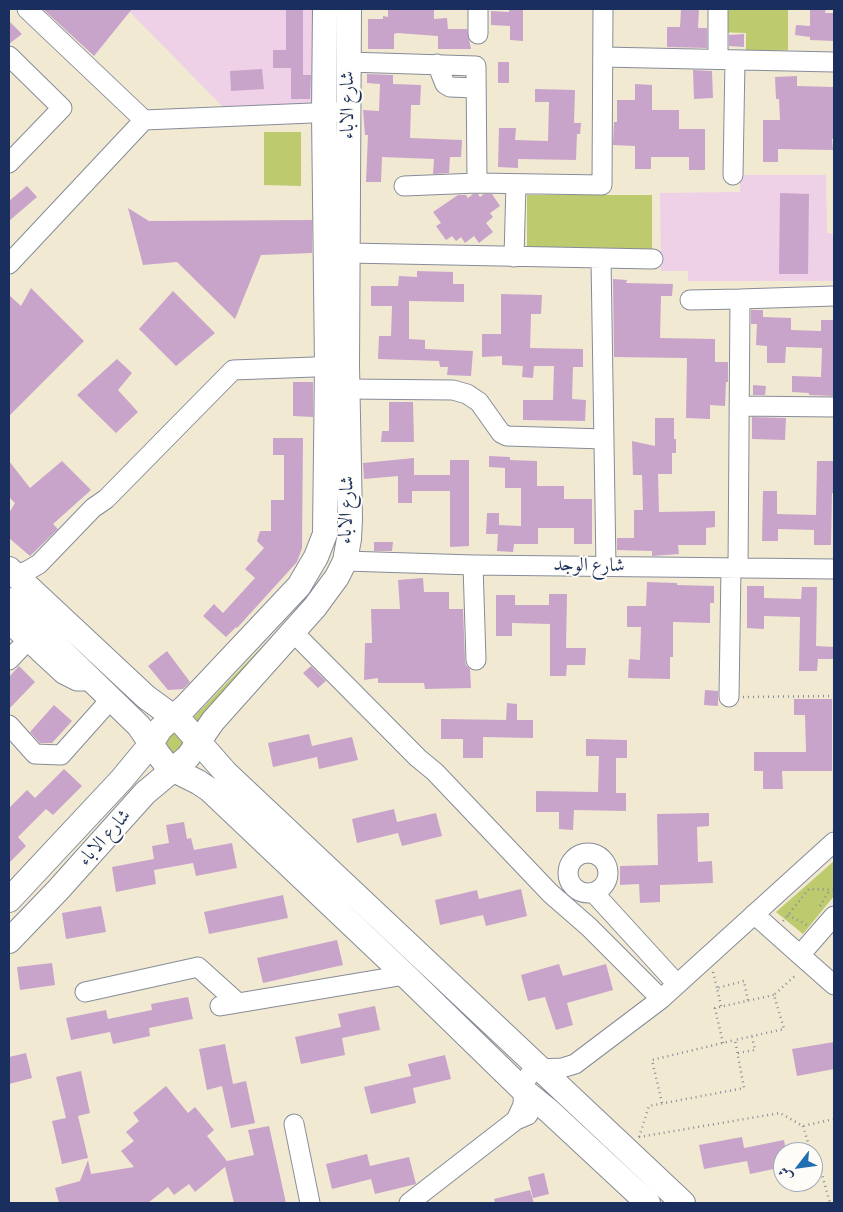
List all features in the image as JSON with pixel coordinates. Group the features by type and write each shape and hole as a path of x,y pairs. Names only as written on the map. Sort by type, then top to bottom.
{"main road":[{"name":"شارع الاباء","path":"9,900 122,779 151,744 160,729 186,706 299,586 316,557 324,534 340,374 348,253 326,9"},
{"name":"شارع الاباء","path":"9,941 58,890 145,793 188,757 213,721 315,607 337,576 347,550 340,374 336,112 348,62 349,9"},
{"path":"324,534 347,550"},
{"path":"11,573 36,593 146,697 184,724 226,773 683,1203"},
{"path":"13,612 92,681 139,726 166,763 174,770 210,790 522,1089 549,1111 648,1203"}],"street":[{"path":"27,9 144,120"},
{"path":"478,9 478,34"},
{"path":"404,186 477,183 602,185 602,9"},
{"path":"718,9 726,60 733,175"},
{"path":"9,56 62,108 9,163"},
{"path":"603,57 834,62"},
{"path":"348,62 476,66 477,183"},
{"path":"9,264 144,120 336,112"},
{"path":"514,257 516,184"},
{"path":"348,253 653,260"},
{"path":"602,258 606,566"},
{"path":"690,300 834,296"},
{"path":"729,697 739,406 740,299"},
{"path":"11,573 27,571 39,564 93,508 106,500 233,370 340,374 453,390 466,394 479,402 501,433 507,436 604,439"},
{"path":"739,406 834,408"},
{"path":"92,681 77,681 63,674 27,641 13,612 29,604 45,573 100,514 106,500"},
{"name":"شارع الوجد","path":"347,550 473,565 834,569"},
{"path":"473,565 476,660"},
{"path":"293,632 418,758 435,772 550,894 589,927 661,999"},
{"path":"9,660 27,641"},
{"path":"9,725 35,754 60,755 111,699"},
{"path":"516,1120 523,1105 522,1089 526,1078 540,1069 562,1068 575,1064 661,999 834,842"},
{"path":"593,892 677,984"},
{"path":"754,914 834,985"},
{"path":"805,959 826,914"},
{"path":"85,992 198,967 229,1004 405,975"},
{"path":"409,1203 516,1120 532,1114 549,1111 560,1105 566,1094 567,1080 575,1064"},
{"path":"294,1124 310,1203"}],"path":[{"path":"729,697 834,696"},
{"path":"775,932 809,890 834,890"},
{"path":"826,914 829,890"},
{"path":"788,915 810,926"},
{"path":"722,1043 715,1008 774,995 805,959"},
{"path":"721,1006 717,988 744,981 748,1000"},
{"path":"662,1103 652,1060 784,1029 774,995"},
{"path":"738,1053 755,1050 752,1037"},
{"path":"735,1040 744,1088 648,1106 639,1137 780,1113 803,1126 834,1119"},
{"path":"803,1126 808,1142"},
{"path":"823,1178 830,1203"}],"shaded area":[{"path":"127,9 321,9 323,105 225,109"},
{"path":"740,175 826,175 827,233 834,234 834,281 688,281 688,271 661,271 660,193 740,192"}],"green space":[{"path":"718,9 788,9 788,50 746,53 746,33 718,32"},
{"path":"264,132 301,132 301,186 264,185"},
{"path":"527,195 652,195 652,253 527,254"},
{"path":"283,625 289,631 200,728 192,719"},
{"path":"173,731 187,739 177,753 169,751 165,742"},
{"path":"834,861 834,896 803,934 776,912"}],"building":[{"path":"43,9 132,9 94,56"},
{"path":"286,9 303,9 303,75 311,75 310,99 291,99 291,68 273,68 273,50 286,50"},
{"path":"388,9 434,10 434,19 447,18 448,29 467,29 471,49 438,49 438,36 397,33 394,34 394,49 368,49 368,19 388,17"},
{"path":"509,9 523,9 523,41 510,40 510,26 491,25 491,11 509,12"},
{"path":"681,9 699,9 698,28 707,28 707,48 667,47 667,27 680,27"},
{"path":"810,9 826,9 825,13 834,13 834,41 810,40 810,37 795,35 796,25 810,26"},
{"path":"9,21 22,34 9,44"},
{"path":"744,34 744,47 729,46 729,35"},
{"path":"498,62 509,62 509,83 498,83"},
{"path":"262,69 264,89 231,91 230,71"},
{"path":"693,70 712,71 713,98 694,99"},
{"path":"367,74 393,75 393,84 421,85 420,105 411,105 410,138 462,140 461,157 450,157 449,173 433,174 434,159 382,157 381,182 366,182 368,135 365,135 363,110 379,111 380,84 367,83"},
{"path":"797,76 797,86 834,87 833,150 778,149 778,162 763,162 763,120 780,120 779,99 776,99 775,77"},
{"path":"635,84 652,85 652,110 679,110 679,129 705,129 705,170 689,170 689,157 651,157 651,169 635,169 635,146 613,145 614,122 617,122 617,100 635,100"},
{"path":"535,89 575,90 574,123 581,123 580,134 577,134 576,160 518,159 518,168 498,167 499,128 516,128 515,140 548,141 549,102 535,102"},
{"path":"27,186 37,197 9,221 9,201"},
{"path":"780,193 809,194 808,274 779,274"},
{"path":"473,194 478,194 480,197 484,194 492,194 500,206 490,213 493,217 486,223 493,232 479,243 474,236 465,243 461,237 456,241 452,236 446,240 436,226 441,223 433,212 458,195 466,195 468,198"},
{"path":"128,208 149,221 312,220 312,253 261,255 235,319 177,262 143,265"},
{"path":"417,271 453,272 453,284 464,284 464,302 409,301 409,339 425,340 425,349 473,351 471,376 447,375 448,367 440,367 439,361 378,359 379,336 391,336 392,306 371,306 371,286 398,286 399,276 417,277"},
{"path":"613,279 627,280 626,283 673,284 672,296 661,296 660,338 715,339 715,362 728,362 728,382 726,382 725,406 710,405 710,419 686,418 687,358 614,357"},
{"path":"31,288 84,341 9,416 9,295 21,306"},
{"path":"173,291 215,333 176,366 139,329"},
{"path":"501,294 542,295 541,314 531,314 530,348 583,349 583,367 573,367 572,399 586,400 585,421 523,420 523,400 553,400 554,366 534,366 533,378 522,377 523,366 502,365 502,356 482,357 482,334 501,334"},
{"path":"751,310 763,310 763,317 791,318 791,330 821,331 821,320 834,320 834,396 792,392 792,376 821,377 822,348 786,347 785,363 767,363 767,346 756,345 757,324 751,324"},
{"path":"117,359 132,373 118,390 138,412 116,433 77,395"},
{"path":"293,382 313,382 313,417 293,416"},
{"path":"753,385 766,386 765,395 753,395"},
{"path":"389,402 413,402 414,442 381,442 382,431 389,431"},
{"path":"752,417 786,418 785,440 752,439"},
{"path":"655,418 674,418 674,439 676,439 676,453 672,453 672,474 658,474 659,512 715,511 715,527 706,528 706,545 678,545 679,554 652,556 652,551 617,550 617,538 634,538 634,510 643,510 642,475 633,475 632,441 655,446"},
{"path":"273,438 303,438 302,548 297,562 237,628 226,637 203,616 214,604 223,613 255,578 245,569 264,548 257,541 260,531 271,531 271,500 284,500 284,455 273,455"},
{"path":"489,456 510,457 510,460 537,461 537,486 564,486 564,499 592,499 592,544 574,544 574,528 538,528 538,544 514,544 513,552 497,551 498,534 486,534 487,513 499,513 499,525 521,526 521,488 505,488 505,468 489,467"},
{"path":"414,458 414,475 450,475 450,460 469,460 469,546 450,547 450,491 412,491 412,503 398,503 398,476 364,479 363,463"},
{"path":"9,461 30,488 62,461 91,490 53,524 58,529 30,556 9,538 9,513 15,503 9,497"},
{"path":"817,461 834,461 831,545 814,545 814,530 778,529 778,541 762,541 763,491 777,491 777,514 816,515"},
{"path":"374,542 393,542 392,551 374,551"},
{"path":"423,578 424,592 449,592 449,609 463,609 465,660 466,665 470,669 471,688 425,689 424,683 378,683 378,678 364,680 365,643 372,643 371,609 400,609 398,580"},
{"path":"647,582 714,586 714,603 710,603 710,623 673,622 673,657 670,657 670,679 628,678 629,659 640,660 641,627 627,627 627,606 646,606"},
{"path":"747,586 764,586 764,598 801,599 802,587 817,587 816,646 834,647 834,659 818,659 817,671 799,671 800,617 764,616 764,629 747,628"},
{"path":"549,594 567,594 566,648 586,648 585,665 567,665 566,676 550,676 550,624 512,623 512,636 496,636 496,595 515,595 515,605 549,605"},
{"path":"167,651 190,682 183,689 168,690 148,666"},
{"path":"19,666 35,682 9,709 9,677"},
{"path":"311,666 326,681 318,688 303,673"},
{"path":"705,690 718,691 718,706 704,705"},
{"path":"794,699 832,699 832,771 782,771 783,789 763,789 763,771 754,771 754,752 806,752 805,715 794,715"},
{"path":"507,703 517,704 517,720 533,720 533,738 483,737 483,758 463,758 463,739 441,739 441,719 506,720"},
{"path":"54,705 72,721 52,743 40,743 30,732"},
{"path":"309,734 312,746 352,737 358,760 319,769 317,757 273,767 268,743"},
{"path":"586,739 627,740 627,758 616,758 616,793 626,793 626,811 574,810 573,830 559,829 559,812 536,812 536,791 598,792 599,756 586,756"},
{"path":"64,769 82,786 53,815 46,809 18,837 26,846 9,863 9,808 27,790 35,798"},
{"path":"394,809 397,822 436,813 442,836 402,846 398,833 357,843 352,819"},
{"path":"709,813 709,826 697,827 698,862 712,861 713,883 660,885 660,902 640,903 639,884 620,885 620,866 658,865 657,814"},
{"path":"184,822 187,839 191,838 194,850 232,843 237,868 196,876 193,863 154,870 156,884 116,892 112,867 154,859 152,846 169,843 166,825"},
{"path":"521,889 527,916 486,926 483,915 440,925 435,900 477,890 479,899"},
{"path":"283,895 288,918 209,934 204,912"},
{"path":"101,906 106,932 66,939 62,913"},
{"path":"337,940 343,965 263,983 257,958"},
{"path":"52,963 55,985 20,990 17,967"},
{"path":"559,964 563,976 606,964 613,990 567,1003 573,1025 556,1030 545,997 528,1001 521,975"},
{"path":"188,997 193,1019 149,1028 150,1036 113,1044 110,1032 71,1040 66,1018 106,1010 108,1019 152,1010 151,1004"},
{"path":"375,1006 380,1030 342,1038 345,1055 301,1064 295,1037 341,1027 338,1014"},
{"path":"834,1042 834,1069 797,1076 792,1049"},
{"path":"225,1044 233,1084 246,1081 255,1123 231,1128 222,1086 207,1090 199,1049"},
{"path":"26,1053 32,1078 9,1084 9,1057"},
{"path":"445,1055 451,1079 413,1088 416,1103 371,1114 364,1087 411,1076 408,1064"},
{"path":"81,1071 90,1113 78,1116 88,1158 62,1164 52,1121 66,1118 56,1077"},
{"path":"166,1086 188,1113 195,1107 214,1130 207,1136 227,1161 254,1155 248,1130 269,1126 286,1203 234,1203 225,1167 195,1192 189,1184 174,1195 168,1187 148,1203 59,1203 55,1188 80,1181 88,1160 91,1174 134,1167 121,1151 134,1141 126,1132 139,1121 133,1113"},
{"path":"742,1137 744,1148 773,1142 773,1169 750,1174 747,1161 704,1169 699,1145"},
{"path":"367,1154 370,1166 409,1157 416,1184 375,1194 371,1179 332,1189 326,1164"},
{"path":"544,1173 549,1194 533,1198 528,1177"},
{"path":"530,1190 534,1203 495,1203 494,1199"}]}
